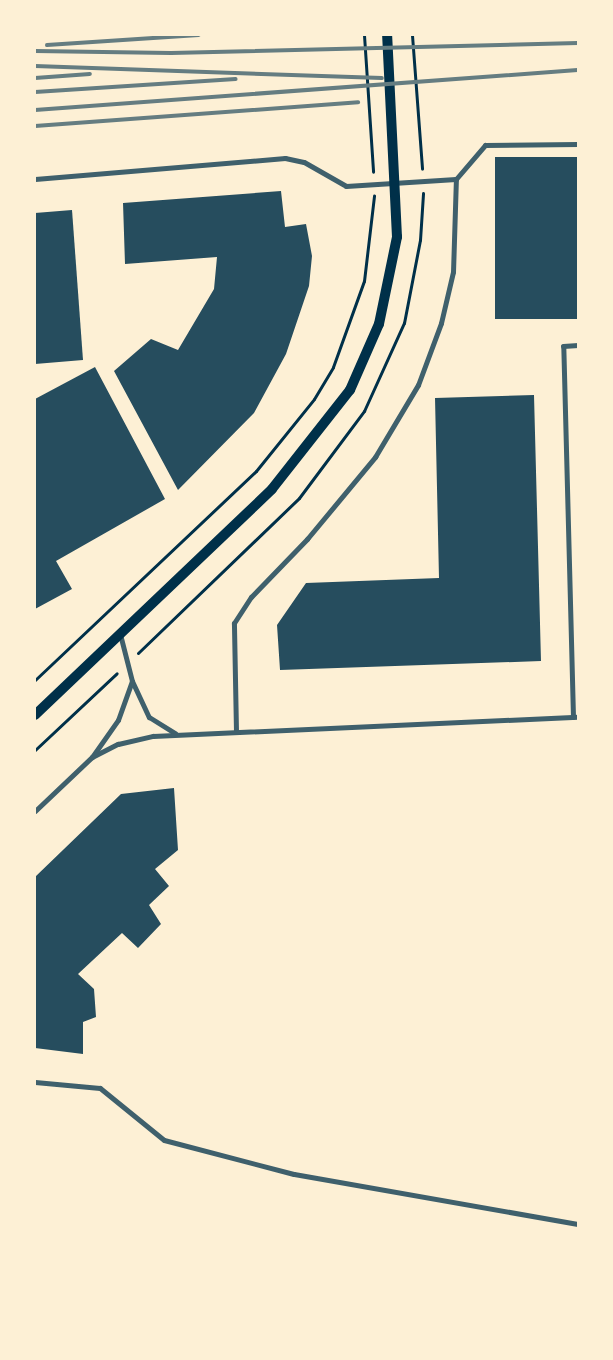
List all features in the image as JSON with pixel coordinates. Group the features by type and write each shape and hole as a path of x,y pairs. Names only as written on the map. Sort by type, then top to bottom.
{"main road":[{"path":"35,714 272,489 332,417 379,324 393,266 398,214 387,35"}],"street":[{"path":"236,731 234,623 251,597 307,540 375,458 418,386 441,323 453,272 456,179 486,145 578,144"},
{"path":"35,179 285,158 304,162 346,186 456,179"},
{"path":"92,758 135,739 178,734 576,717 563,346 578,345"},
{"path":"120,634 132,681 149,717 178,734"},
{"path":"35,811 92,758 118,720 132,681"},
{"path":"35,1082 100,1088 164,1140 294,1174 578,1224"}],"path":[{"path":"364,35 374,175"},
{"path":"412,35 422,173"},
{"path":"422,213 423,189"},
{"path":"35,680 256,472 300,420 333,367 352,320 364,281 375,215"},
{"path":"35,750 271,525"}],"building":[{"path":"495,157 578,157 578,319 495,319"},
{"path":"281,191 285,227 306,224 312,256 309,286 286,354 254,413 178,490 114,371 151,339 178,350 214,289 217,257 125,264 123,203"},
{"path":"72,210 83,360 35,364 35,213"},
{"path":"95,367 165,499 56,561 72,589 35,609 35,399"},
{"path":"534,395 541,661 280,670 277,625 306,583 439,578 435,398"},
{"path":"174,788 178,850 155,869 169,886 149,905 161,924 138,948 122,933 78,974 94,989 96,1017 83,1022 83,1054 35,1048 35,877 121,794"}],"railway":[{"path":"47,45 199,35"},
{"path":"35,51 171,53 578,43"},
{"path":"35,66 382,78"},
{"path":"35,110 578,70"},
{"path":"35,78 90,74"},
{"path":"35,92 236,79"},
{"path":"35,126 358,102"}]}
